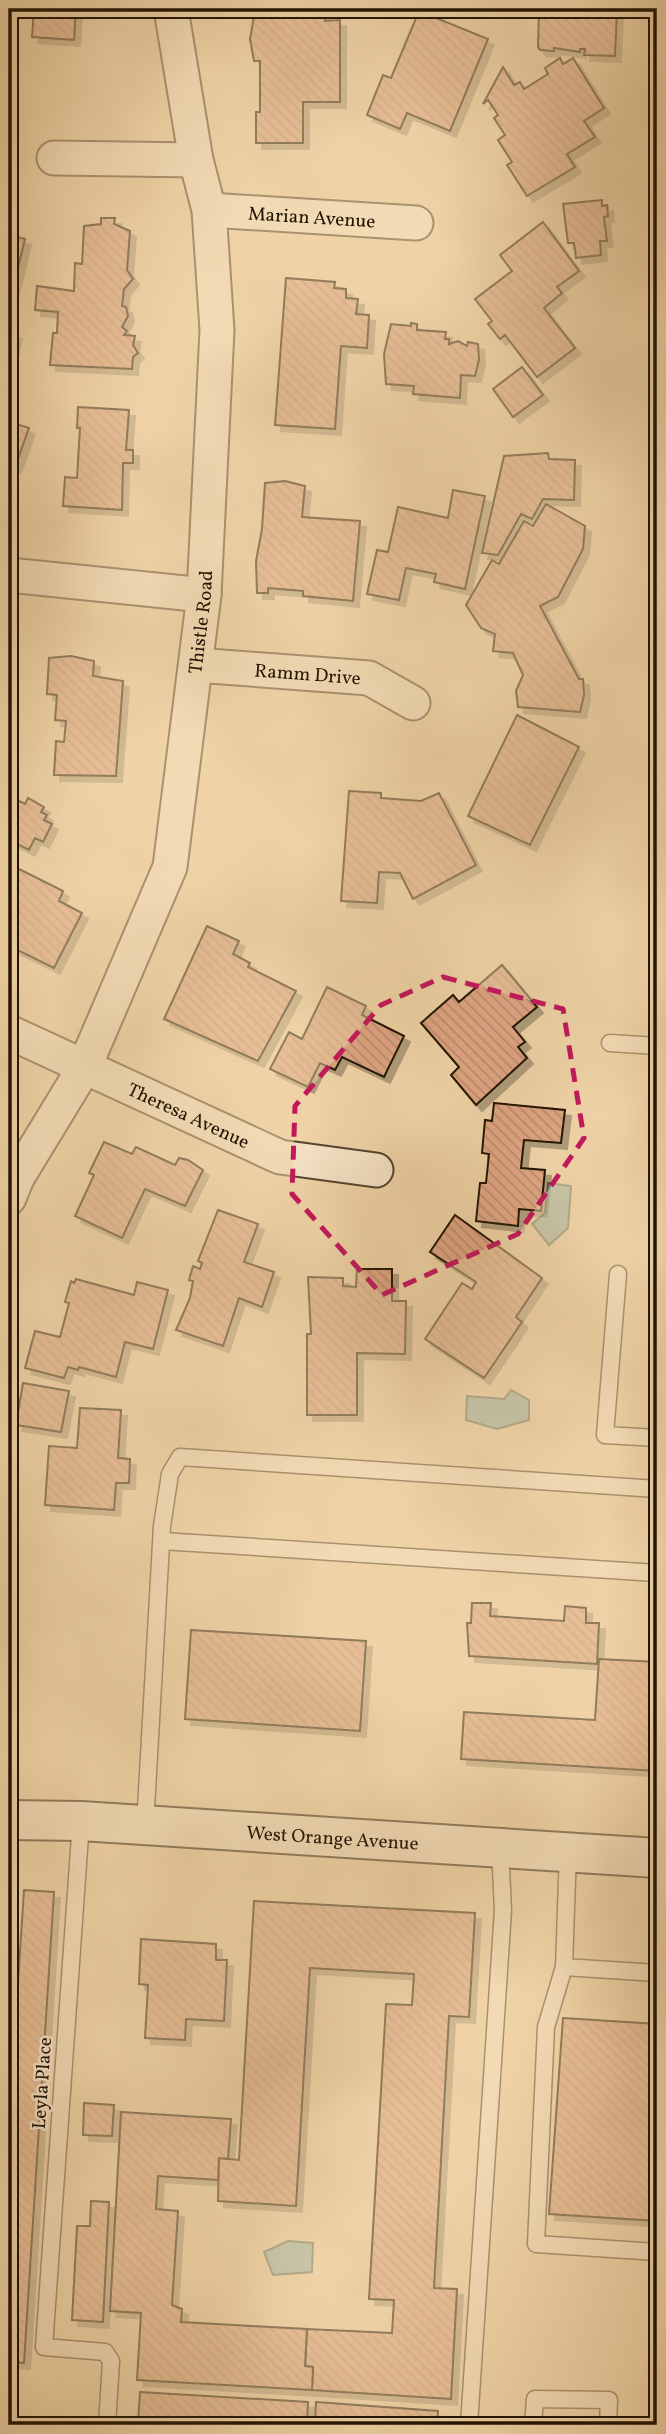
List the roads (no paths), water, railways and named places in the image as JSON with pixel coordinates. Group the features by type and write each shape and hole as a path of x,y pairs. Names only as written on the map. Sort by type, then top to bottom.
{"street":[{"name":"Thistle Road","path":"9,1198 16,1178 84,1068 170,867 204,595 217,330 209,210 196,160 171,9"},
{"path":"54,158 196,160"},
{"name":"Marian Avenue","path":"209,210 415,223"},
{"path":"9,575 204,595"},
{"name":"Ramm Drive","path":"196,665 369,678 413,703"},
{"name":"Theresa Avenue","path":"9,1032 280,1157 376,1170"},
{"name":"West Orange Avenue","path":"9,1819 80,1821 657,1858"}],"lane":[{"path":"610,1043 657,1046"},
{"path":"618,1274 605,1435 657,1438"},
{"path":"145,1826 162,1541 170,1474 180,1457 657,1489"},
{"path":"162,1541 657,1573"},
{"name":"Leyla Place","path":"80,1821 44,2347 105,2352 111,2361 107,2425"},
{"path":"469,2425 503,1910 500,1848"},
{"path":"568,1852 564,1967 546,2027 536,2244 657,2252"},
{"path":"564,1967 657,1973"},
{"path":"533,2425 535,2399 596,2399 608,2400 608,2425"}]}
